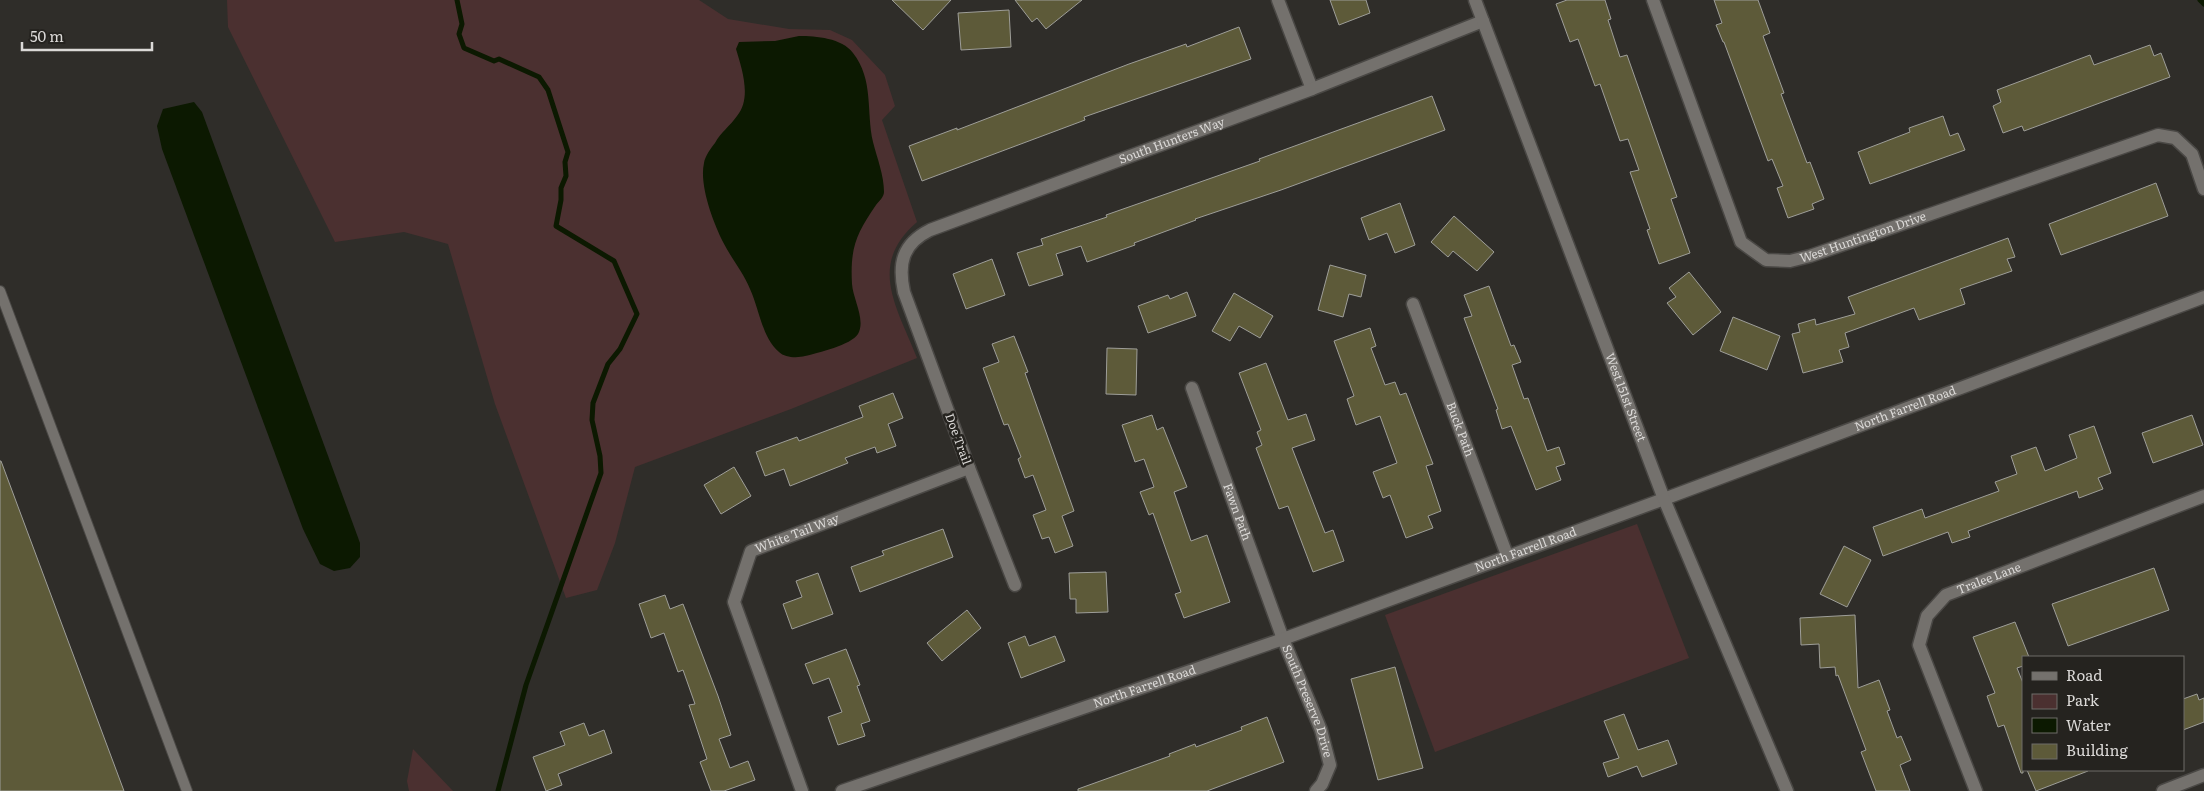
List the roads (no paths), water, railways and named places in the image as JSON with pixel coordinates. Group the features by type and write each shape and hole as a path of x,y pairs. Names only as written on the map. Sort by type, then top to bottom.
{"street":[{"path":"1278,0 1312,89"},
{"name":"West 151st Street","path":"1475,0 1664,499 1787,791"},
{"name":"West Huntington Drive","path":"1653,0 1740,242 1766,260 1790,261 1810,256 2158,135 2175,138 2192,154 2204,189"},
{"name":"South Hunters Way","path":"904,292 900,274 901,263 906,251 920,235 1312,89 1483,21"},
{"name":"Doe Trail","path":"904,292 969,468 1016,585"},
{"name":"North Farrell Road","path":"842,791 1283,639 2204,297"},
{"name":"Buck Path","path":"1413,304 1508,555"},
{"name":"Fawn Path","path":"1192,388 1283,639"},
{"name":"White Tail Way","path":"802,791 734,602 751,550 969,468"},
{"name":"Tralee Lane","path":"1976,791 1920,645 1927,616 1946,595 2204,496"},
{"name":"South Preserve Drive","path":"1283,639 1321,730 1330,765 1322,784 1316,791"},
{"path":"2163,791 2204,775"}],"lane":[{"path":"0,291 187,791"}],"water":[{"path":"799,36 821,37 836,41 848,48 860,63 867,85 871,130 882,173 884,192 859,233 853,251 852,284 861,322 858,334 849,342 834,348 811,355 795,357 782,354 773,346 765,331 747,283 726,248 715,224 705,192 703,172 708,152 742,109 745,92 741,65 736,49 739,42 775,41"},
{"path":"194,102 202,112 360,543 360,557 350,568 334,571 320,564 303,529 162,149 157,126 163,109"}],"waterway":[{"path":"457,0 462,24 459,34 464,48 494,61 499,59 539,77 548,90 568,152 565,162 566,176 561,188 561,200 556,226 614,261 637,314 620,349 608,364 593,403 592,420 600,456 601,473 526,685 498,791"},
{"path":"2200,0 2204,4"}]}
